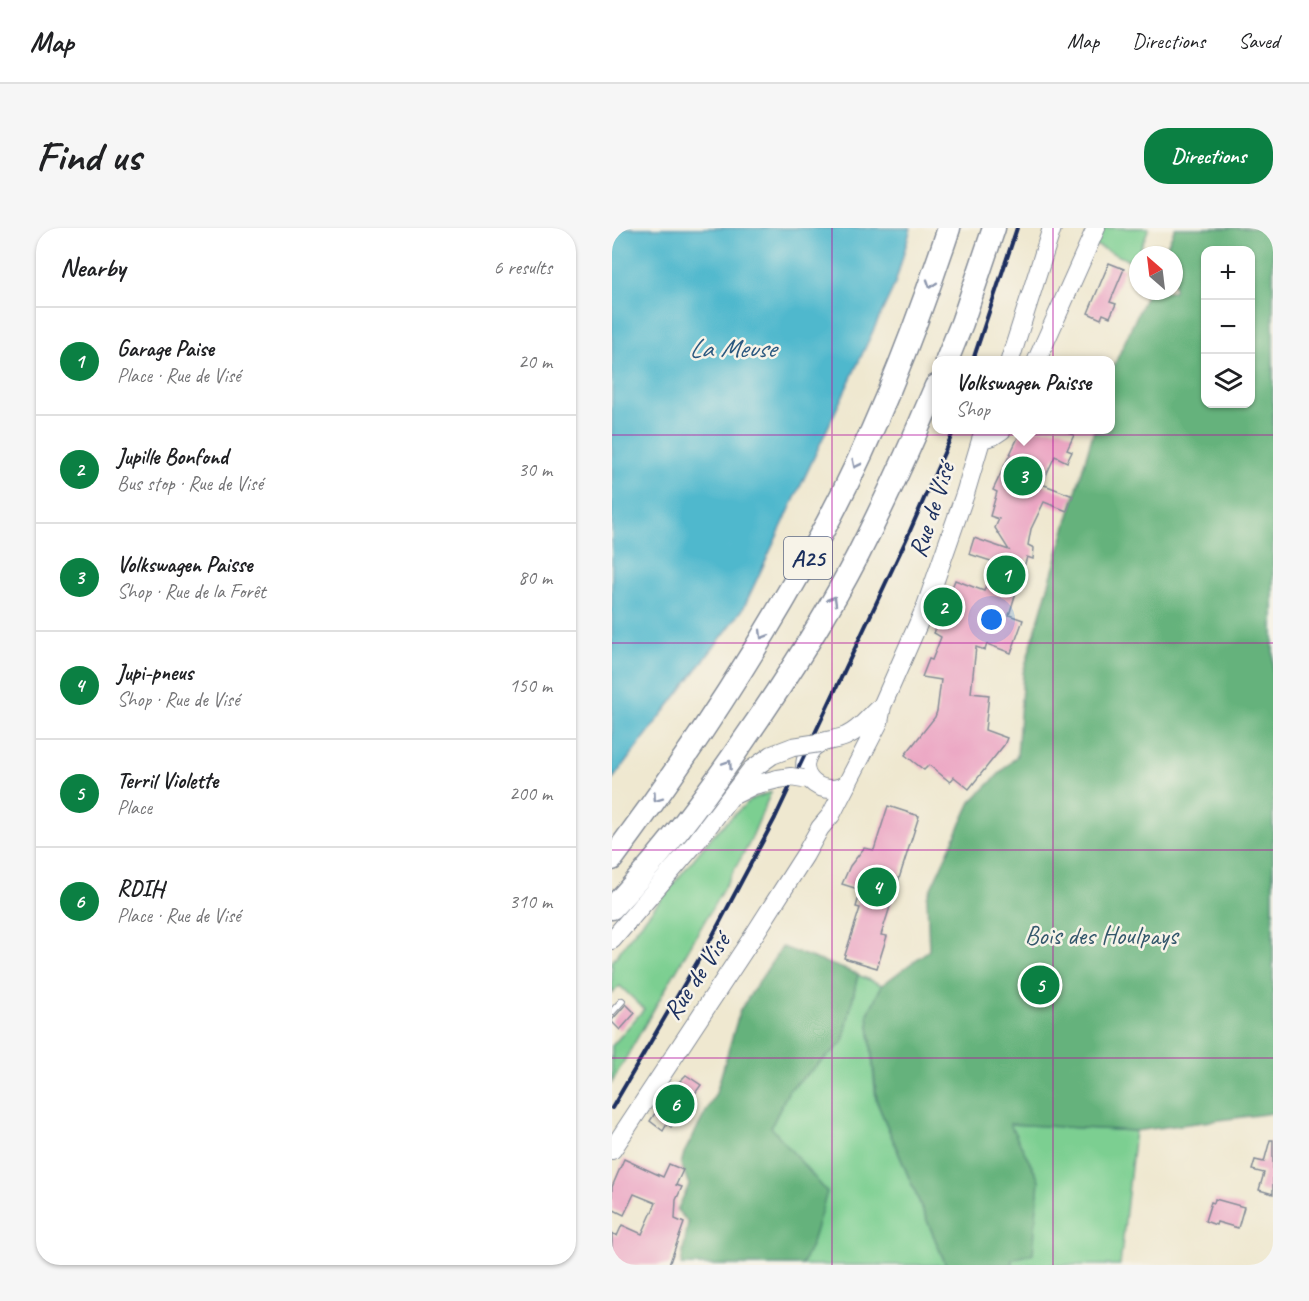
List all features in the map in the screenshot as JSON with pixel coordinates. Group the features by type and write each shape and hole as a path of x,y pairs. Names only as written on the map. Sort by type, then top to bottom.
{"highway":[{"name":"A25","path":"612,859 665,787 735,682 820,537 858,460 891,385 924,304 949,228"},
{"path":"949,356 994,228"},
{"name":"A25","path":"612,908 667,844 718,777 793,667 858,556 895,481 932,395"}],"main road":[{"path":"1011,356 1052,228"},
{"path":"1038,356 1096,228"},
{"name":"Rue de Visé","path":"612,1150 766,916 820,828 831,815 852,775 879,722 882,706 926,606 983,434"},
{"name":"Rue de Visé","path":"612,940 667,878 733,796 743,779 758,764 772,755 793,747 827,742 862,727 882,706"},
{"path":"733,796 754,785 778,779 810,779 831,790 840,788 852,775 851,752 845,745 827,742 809,753 806,765 810,779 821,801 820,828"}],"lane":[{"path":"612,1012 622,1001"}],"green space":[{"path":"1103,228 1149,228 1141,246 1129,246 1129,261 1095,245"},
{"name":"Bois des Houlpays","path":"1175,228 1273,228 1273,1113 1135,1131 1010,1124 1039,1180 1033,1254 1012,1259 1012,1265 946,1265 877,1102 868,1014 882,985 929,950 927,897 971,802 1017,756 1023,673 1093,434 1115,434 1115,363 1144,300 1183,300 1183,246 1167,246"},
{"path":"771,792 749,844 612,1082 612,1046 644,1009 620,986 612,993 612,962 714,834 750,800"},
{"path":"782,947 858,974 843,1042 789,1090 771,1127 827,1192 812,1243 802,1265 681,1265 688,1222 677,1210 689,1185 681,1164 684,1153 716,1093 740,1010"},
{"path":"858,974 882,985 868,1014 876,1100 946,1265 802,1265 812,1243 771,1127 789,1090 843,1042"},
{"path":"1010,1124 1135,1131 1120,1265 1012,1265"}],"water":[{"name":"La Meuse","path":"612,228 911,228 895,284 743,609 612,780"}],"building":[{"path":"1109,263 1124,269 1110,302 1116,304 1110,317 1103,314 1101,319 1088,313"},
{"path":"1020,434 1074,435 1067,450 1072,452 1067,462 1055,456 1042,484 1073,496 1067,511 1044,502 1031,529 1028,545 1034,548 1033,559 1027,557 1009,615 1023,620 1011,653 987,644 985,650 976,647 971,693 989,695 985,730 1007,738 969,789 954,777 950,782 929,765 924,770 905,755 935,717 937,711 941,680 922,677 941,637 934,633 955,580 984,591 994,562 969,554 974,538 1009,550 995,528 999,519 990,516 997,492 993,490"},
{"path":"888,806 919,816 881,935 887,936 877,968 844,958 860,908 856,907 861,890 842,884 850,866 864,848 874,850"},
{"path":"626,1004 635,1013 620,1030 612,1020"},
{"path":"686,1075 701,1085 671,1127 667,1124 663,1131 650,1121 668,1093"},
{"path":"1270,1140 1273,1140 1273,1194 1259,1190 1264,1173 1252,1170 1255,1160 1264,1162"},
{"path":"624,1159 663,1177 669,1164 683,1170 676,1185 682,1187 676,1200 675,1219 684,1223 669,1265 612,1265 612,1233 617,1236 622,1225 642,1234 656,1203 634,1194 624,1215 612,1209 612,1187"},
{"path":"1215,1199 1244,1207 1238,1228 1205,1221 1211,1202 1214,1203"}],"railway":[{"path":"974,356 1017,228"},
{"path":"612,1108 713,935 775,818 906,540 952,434"}],"place":[{"name":"Volkswagen Paisse","path":"1023,476"},
{"name":"Garage Paise","path":"1006,575"},
{"name":"Jupille Bonfond","path":"943,607"},
{"name":"Jupi-pneus","path":"877,887"},
{"name":"Terril Violette","path":"1040,985"},
{"name":"RDIH","path":"675,1104"}]}
